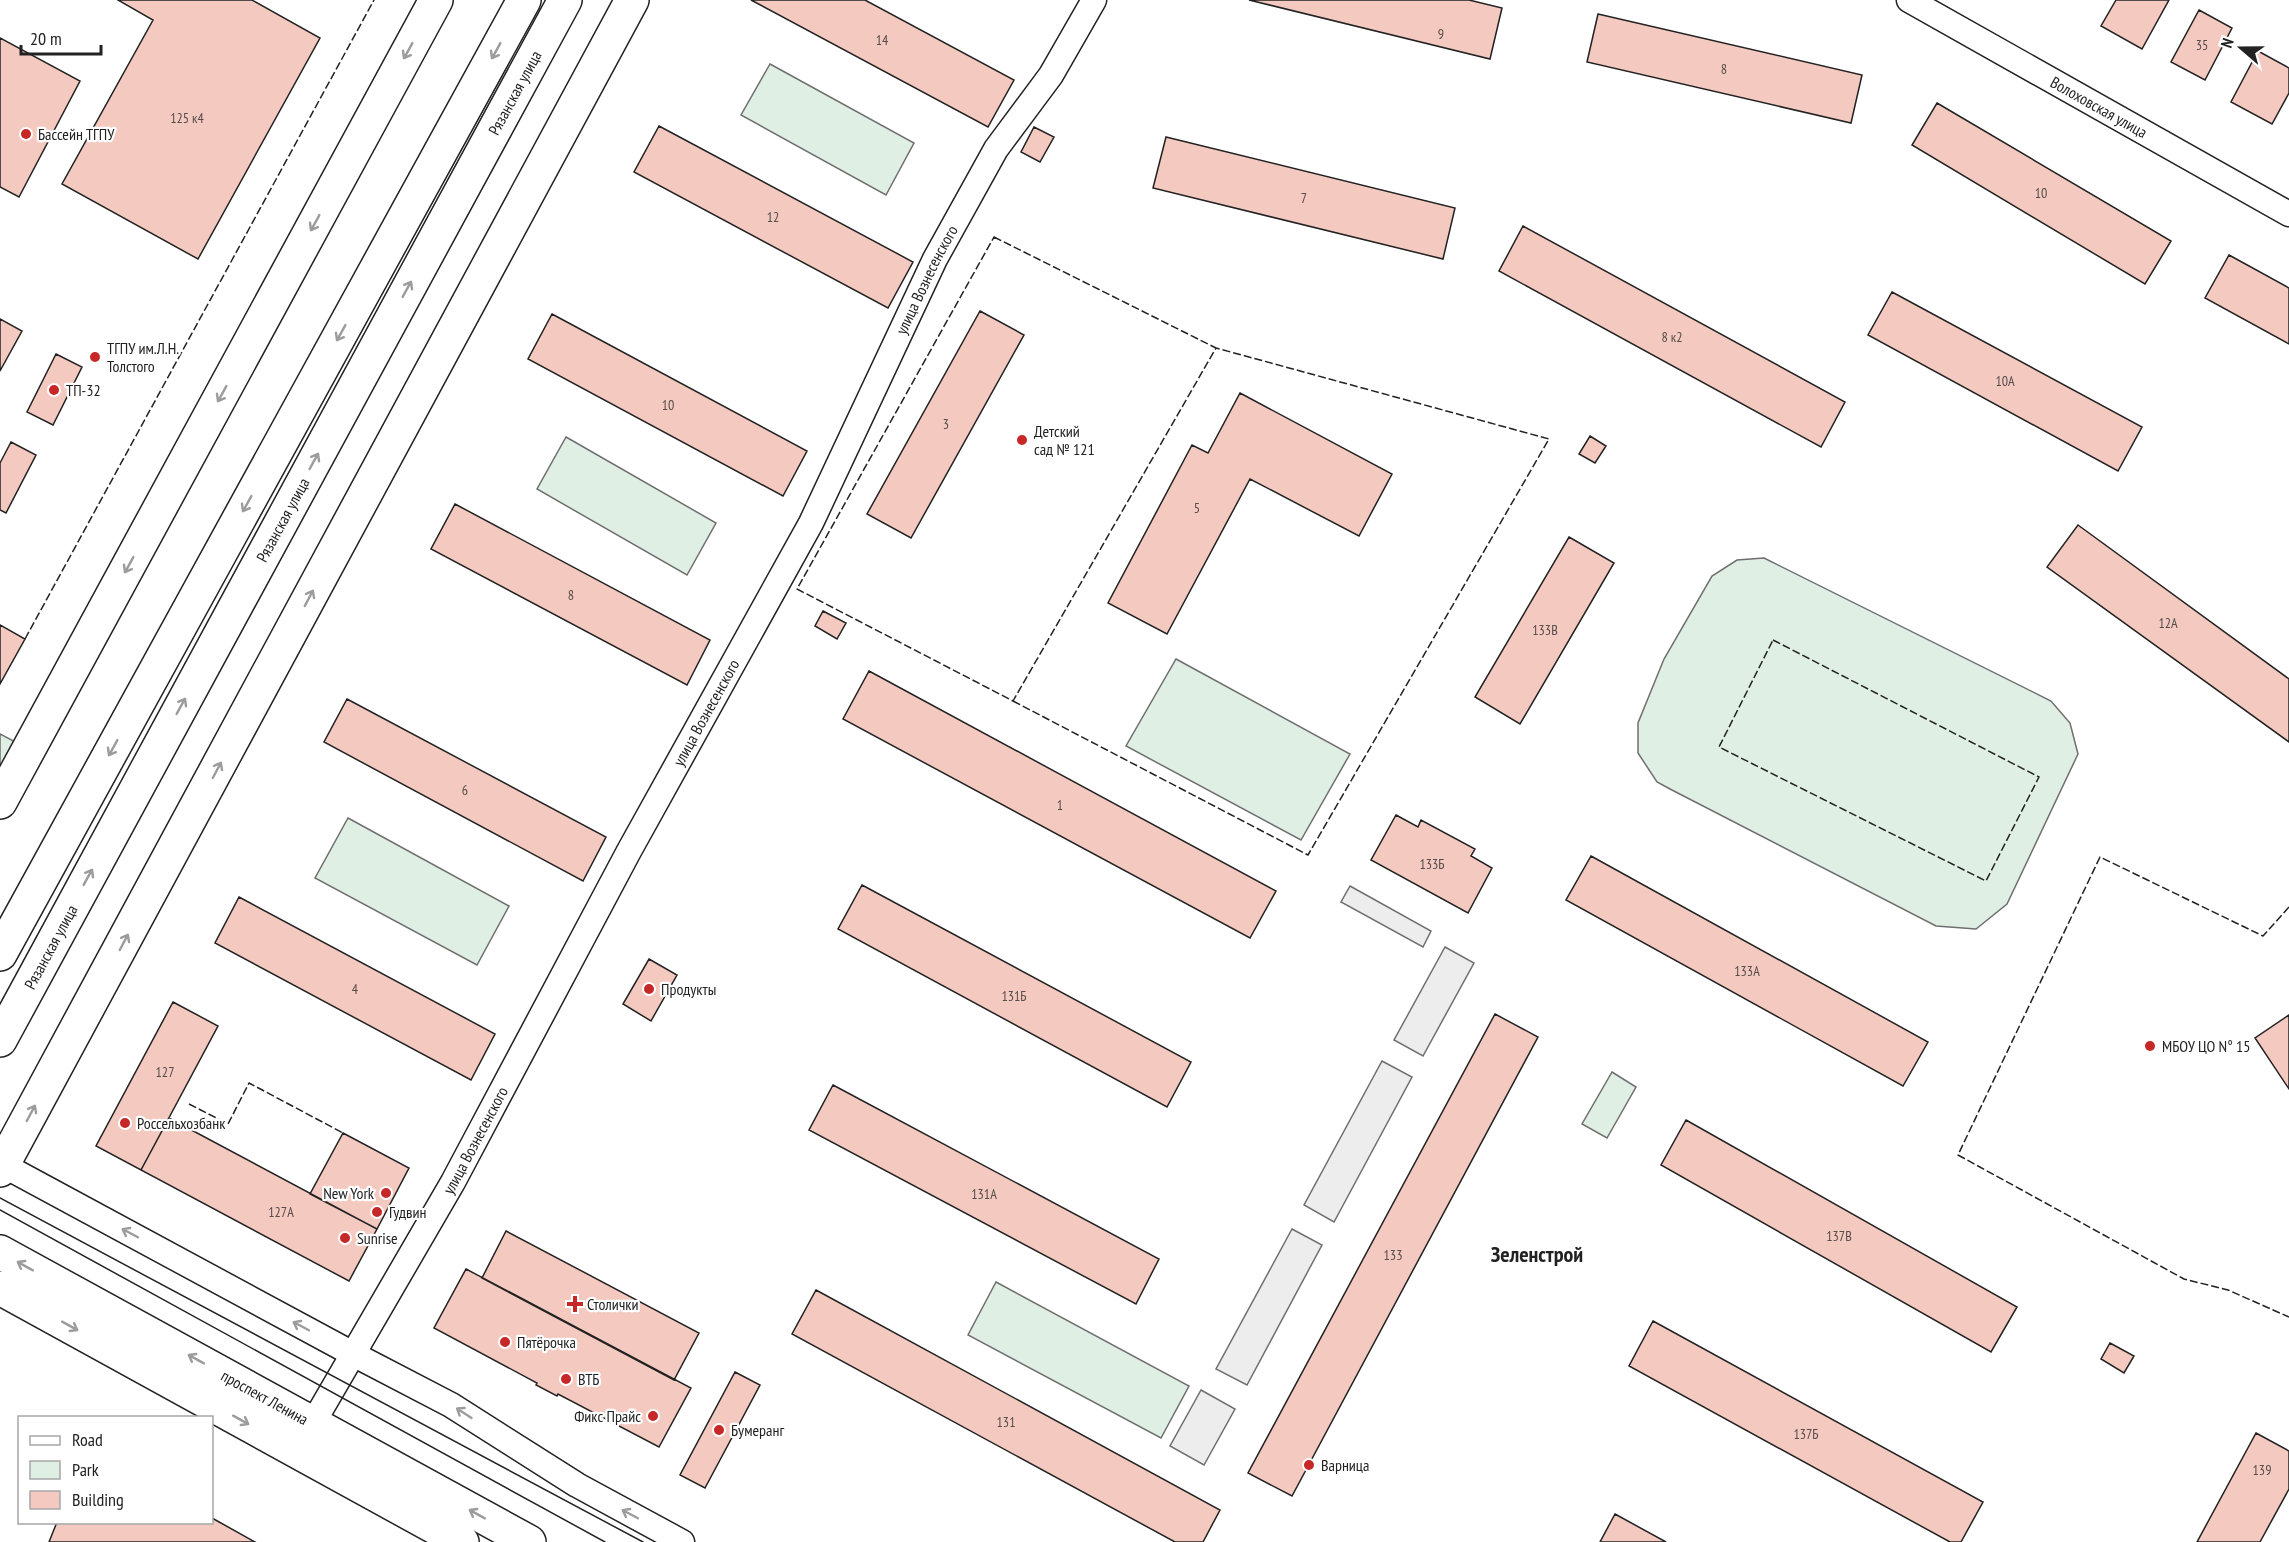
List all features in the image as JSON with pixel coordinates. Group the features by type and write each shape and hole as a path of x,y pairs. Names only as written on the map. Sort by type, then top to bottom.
{"main road":[{"path":"0,802 436,0"},
{"path":"0,954 524,0"},
{"name":"Рязанская улица","path":"0,1040 565,0"},
{"path":"2,1168 632,0"},
{"name":"проспект Ленина","path":"0,1252 529,1542"},
{"name":"проспект Ленина","path":"0,1288 462,1542"}],"street":[{"name":"улица Вознесенского","path":"313,1423 453,1182 624,861 811,523 935,259 996,149 1051,75 1094,0"},
{"name":"Волоховская улица","path":"1909,0 2289,214"},
{"path":"2,1168 451,1405 577,1485 682,1542"}],"green space":[{"path":"770,64 914,143 886,195 741,115"},
{"path":"566,437 716,523 687,575 537,489"},
{"path":"1764,558 2051,701 2070,723 2078,754 2007,904 1976,929 1936,926 1670,789 1657,782 1638,753 1638,723 1664,659 1712,576 1737,560"},
{"path":"1176,659 1350,754 1301,840 1126,746"},
{"path":"0,734 23,746 0,787"},
{"path":"348,818 509,906 477,965 315,878"},
{"path":"1612,1072 1636,1087 1607,1138 1582,1124"},
{"path":"996,1282 1189,1386 1161,1438 968,1335"}],"shaded area":[{"path":"1350,886 1431,931 1423,947 1341,902"},
{"path":"1445,947 1474,963 1423,1056 1394,1040"},
{"path":"1382,1061 1412,1077 1334,1222 1304,1205"},
{"path":"1292,1229 1322,1245 1247,1385 1216,1369"},
{"path":"1201,1390 1235,1409 1204,1465 1170,1446"}],"building":[{"path":"118,0 252,0 320,38 198,259 62,184 153,20"},
{"path":"751,0 865,0 1014,80 988,127"},
{"path":"1249,0 1469,0 1502,8 1490,59"},
{"path":"2116,0 2169,0 2142,49 2101,26"},
{"path":"2199,10 2232,28 2205,80 2171,62"},
{"path":"1598,14 1862,75 1851,123 1587,62"},
{"name":"Бассейн ТГПУ","path":"0,38 80,81 19,197 0,187"},
{"path":"2258,51 2289,68 2289,93 2272,124 2231,102"},
{"path":"1937,103 2171,241 2145,284 1912,145"},
{"path":"659,126 913,262 888,308 634,172"},
{"path":"1034,127 1054,137 1040,162 1021,152"},
{"path":"1166,137 1455,208 1443,259 1153,188"},
{"path":"1523,226 1845,402 1821,447 1499,271"},
{"path":"2229,255 2289,288 2289,344 2205,298"},
{"path":"1892,292 2142,427 2118,471 1868,335"},
{"path":"980,311 1024,335 911,538 867,514"},
{"path":"552,314 807,451 783,496 528,359"},
{"path":"0,319 22,331 0,371"},
{"name":"ТП-32","path":"56,354 82,367 53,425 27,412"},
{"path":"1240,393 1392,474 1359,536 1250,479 1167,634 1108,603 1192,445 1208,453"},
{"path":"1590,436 1606,446 1595,463 1579,454"},
{"path":"11,442 36,455 6,513 0,510 0,463"},
{"path":"455,504 710,640 687,685 431,549"},
{"path":"2078,525 2289,679 2289,742 2047,567"},
{"path":"1569,537 1614,563 1520,724 1475,697"},
{"path":"823,611 846,623 837,639 815,626"},
{"path":"0,625 25,639 0,684"},
{"path":"869,671 1276,891 1250,938 843,719"},
{"path":"347,699 606,837 583,881 324,742"},
{"path":"1396,815 1418,827 1421,820 1475,849 1471,856 1492,868 1468,913 1371,860"},
{"path":"1591,856 1928,1042 1903,1086 1566,900"},
{"path":"862,885 1191,1062 1167,1107 838,929"},
{"path":"239,897 495,1034 471,1080 215,943"},
{"path":"649,959 677,975 651,1021 623,1004"},
{"path":"173,1002 218,1026 141,1170 96,1146"},
{"path":"1495,1014 1538,1037 1292,1496 1248,1473"},
{"path":"2289,1015 2289,1089 2255,1038"},
{"path":"833,1085 1159,1259 1136,1304 809,1130"},
{"path":"169,1118 377,1229 349,1281 141,1170"},
{"path":"1686,1120 2017,1307 1991,1352 1661,1165"},
{"path":"343,1133 409,1168 377,1229 310,1194"},
{"path":"506,1231 699,1333 674,1380 482,1278"},
{"path":"466,1269 691,1388 659,1447 558,1394 557,1396 536,1385 537,1383 434,1328"},
{"path":"816,1290 1220,1510 1203,1542 1175,1542 792,1334"},
{"path":"1653,1321 1983,1502 1961,1542 1950,1542 1629,1366"},
{"path":"2110,1343 2134,1356 2124,1373 2101,1359"},
{"path":"735,1372 760,1385 705,1488 680,1475"},
{"path":"2256,1433 2289,1451 2289,1489 2260,1542 2197,1542"},
{"path":"1615,1514 1666,1542 1600,1542"},
{"path":"213,1519 255,1542 49,1542 56,1524 213,1524"}],"tram line":[{"path":"0,1198 643,1542"},
{"path":"0,1210 605,1542"}],"fence":[{"path":"25,639 374,0"},
{"path":"994,237 1216,348 1013,701 797,589 994,237"},
{"path":"1013,701 1308,855 1549,439 1216,348"},
{"path":"1773,640 2039,777 1986,881 1719,747 1773,640"},
{"path":"2289,907 2263,936 2100,857 1958,1155 2184,1279 2228,1290 2289,1317"},
{"path":"189,1104 228,1124 249,1083 343,1133"}],"place":[{"name":"Бассейн ТГПУ","path":"26,134"},
{"name":"ТГПУ им.Л.Н. Толстого","path":"95,357"},
{"name":"ТП-32","path":"54,390"},
{"name":"Детский сад № 121","path":"1022,440"},
{"name":"Продукты","path":"649,989"},
{"name":"МБОУ ЦО N° 15","path":"2150,1046"},
{"name":"Россельхозбанк","path":"125,1123"},
{"name":"New York","path":"386,1193"},
{"name":"Гудвин","path":"377,1212"},
{"name":"Sunrise","path":"345,1238"},
{"name":"Столички","path":"575,1304"},
{"name":"Пятёрочка","path":"505,1342"},
{"name":"ВТБ","path":"566,1379"},
{"name":"Фикс Прайс","path":"653,1416"},
{"name":"Бумеранг","path":"719,1430"},
{"name":"Варница","path":"1309,1465"}],"district":[{"name":"Зеленстрой","path":"1537,1254"}]}
